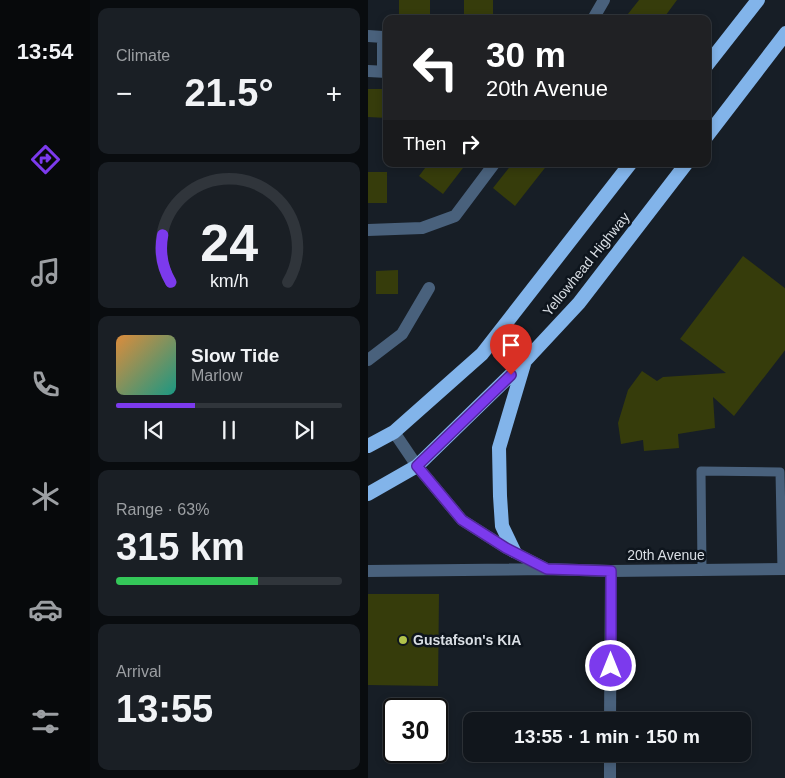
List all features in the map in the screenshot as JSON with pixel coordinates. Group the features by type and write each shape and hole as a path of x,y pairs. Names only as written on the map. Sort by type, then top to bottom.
{"highway":[{"path":"711,60 758,0"},
{"path":"711,131 786,33"},
{"name":"Yellowhead Highway","path":"368,446 394,432 482,354 628,167"},
{"name":"Yellowhead Highway","path":"368,494 417,466 524,362 578,303 684,167"},
{"path":"514,552 502,526 499,448 524,362"}],"street":[{"path":"595,15 604,0"},
{"path":"368,36 383,37"},
{"path":"368,71 383,72"},
{"path":"368,230 422,228 455,216 492,167"},
{"path":"368,360 402,334 429,288"},
{"name":"20th Avenue","path":"394,432 417,466 462,520 514,552 547,569"},
{"name":"20th Avenue","path":"368,571 547,569 611,571 784,570"},
{"path":"610,712 611,571"},
{"path":"610,762 610,778"}],"lane":[{"path":"702,570 701,471 780,472 784,570"}],"building":[{"path":"399,0 430,0 430,15 399,15"},
{"path":"464,0 493,0 493,15 464,15"},
{"path":"639,0 677,0 666,15 627,15"},
{"path":"368,89 383,89 383,118 368,117"},
{"path":"426,167 464,167 443,194 419,176"},
{"path":"510,167 546,167 515,206 493,188"},
{"path":"368,172 387,172 387,203 368,203"},
{"path":"743,256 786,289 786,349 734,416 713,397 715,428 678,434 679,448 644,451 643,440 621,444 618,423 628,390 642,371 657,381 663,377 726,373 680,339"},
{"path":"398,270 398,294 376,294 376,271"},
{"name":"Gustafson's KIA","path":"368,594 439,594 438,686 368,685"}],"place":[{"name":"Gustafson's KIA","path":"403,640"}],"route":[{"path":"511,375 417,466 462,520 506,548 547,569 611,571 611,666"}]}
